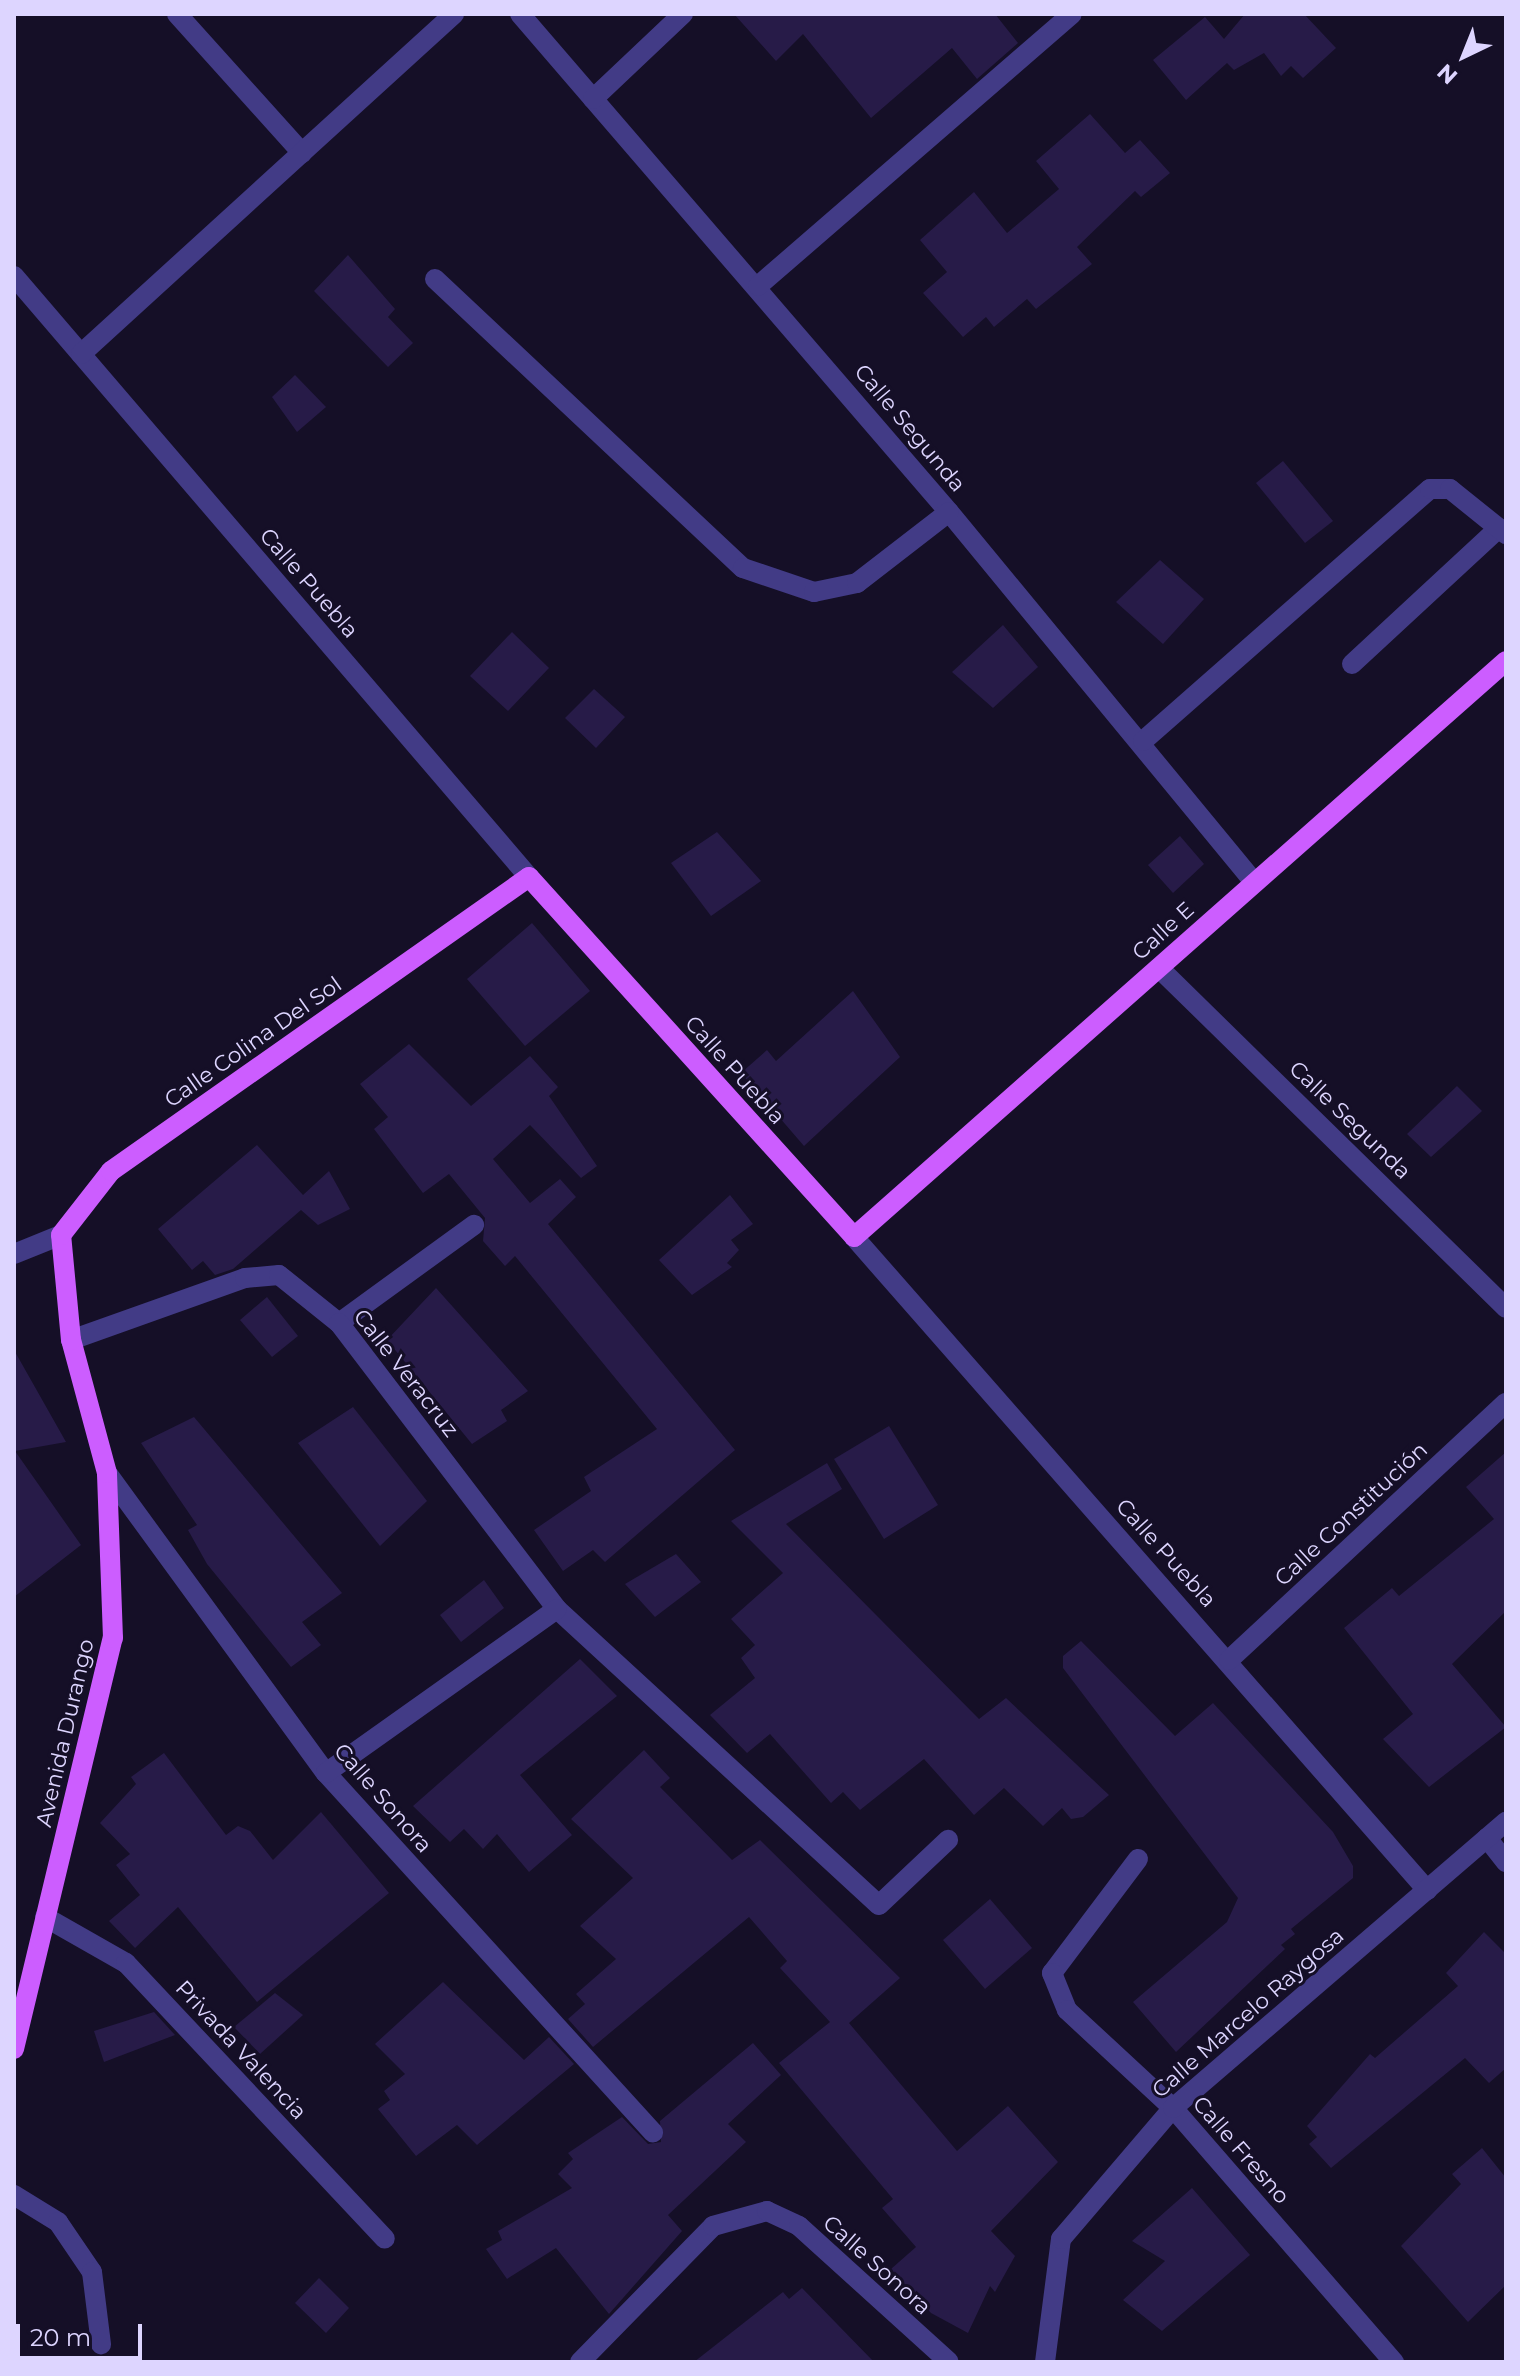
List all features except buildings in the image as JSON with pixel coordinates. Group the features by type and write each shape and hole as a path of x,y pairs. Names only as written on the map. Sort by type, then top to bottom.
{"main road":[{"name":"Calle E","path":"854,1237 1253,881 1506,661"},
{"name":"Calle Colina Del Sol","path":"61,1235 111,1171 529,877"},
{"name":"Calle Puebla","path":"529,877 854,1237"},
{"name":"Avenida Durango","path":"14,2049 113,1638 107,1473 71,1340 61,1235"}],"street":[{"path":"177,14 302,153"},
{"path":"81,354 454,14"},
{"name":"Calle Segunda","path":"520,14 758,286 1143,741 1253,881"},
{"path":"593,99 683,14"},
{"path":"758,286 1072,14"},
{"name":"Calle Puebla","path":"14,276 529,877"},
{"path":"435,279 743,568 814,592 857,583 949,512"},
{"path":"1143,741 1430,489 1450,489 1503,531 1352,664"},
{"name":"Calle Segunda","path":"1159,968 1506,1308"},
{"path":"339,1323 474,1225"},
{"name":"Calle Colina Del Sol","path":"14,1254 61,1235"},
{"name":"Calle Puebla","path":"854,1237 1229,1660 1427,1890"},
{"name":"Calle Veracruz","path":"71,1340 245,1278 279,1275 339,1323 557,1609 879,1905 948,1840"},
{"name":"Calle Constitución","path":"1229,1660 1506,1403"},
{"name":"Calle Sonora","path":"107,1473 326,1773 653,2132"},
{"path":"326,1773 557,1609"},
{"name":"Calle Marcelo Raygosa","path":"1045,2362 1061,2239 1173,2108 1506,1822"},
{"path":"1487,1838 1506,1862"},
{"name":"Calle Fresno","path":"1138,1859 1052,1973 1067,2010 1173,2108 1394,2362"},
{"name":"Privada Valencia","path":"45,1917 126,1963 385,2239"},
{"path":"14,2195 58,2222 92,2272 101,2344"},
{"name":"Calle Sonora","path":"580,2362 713,2226 767,2211 799,2226 949,2362"}]}
